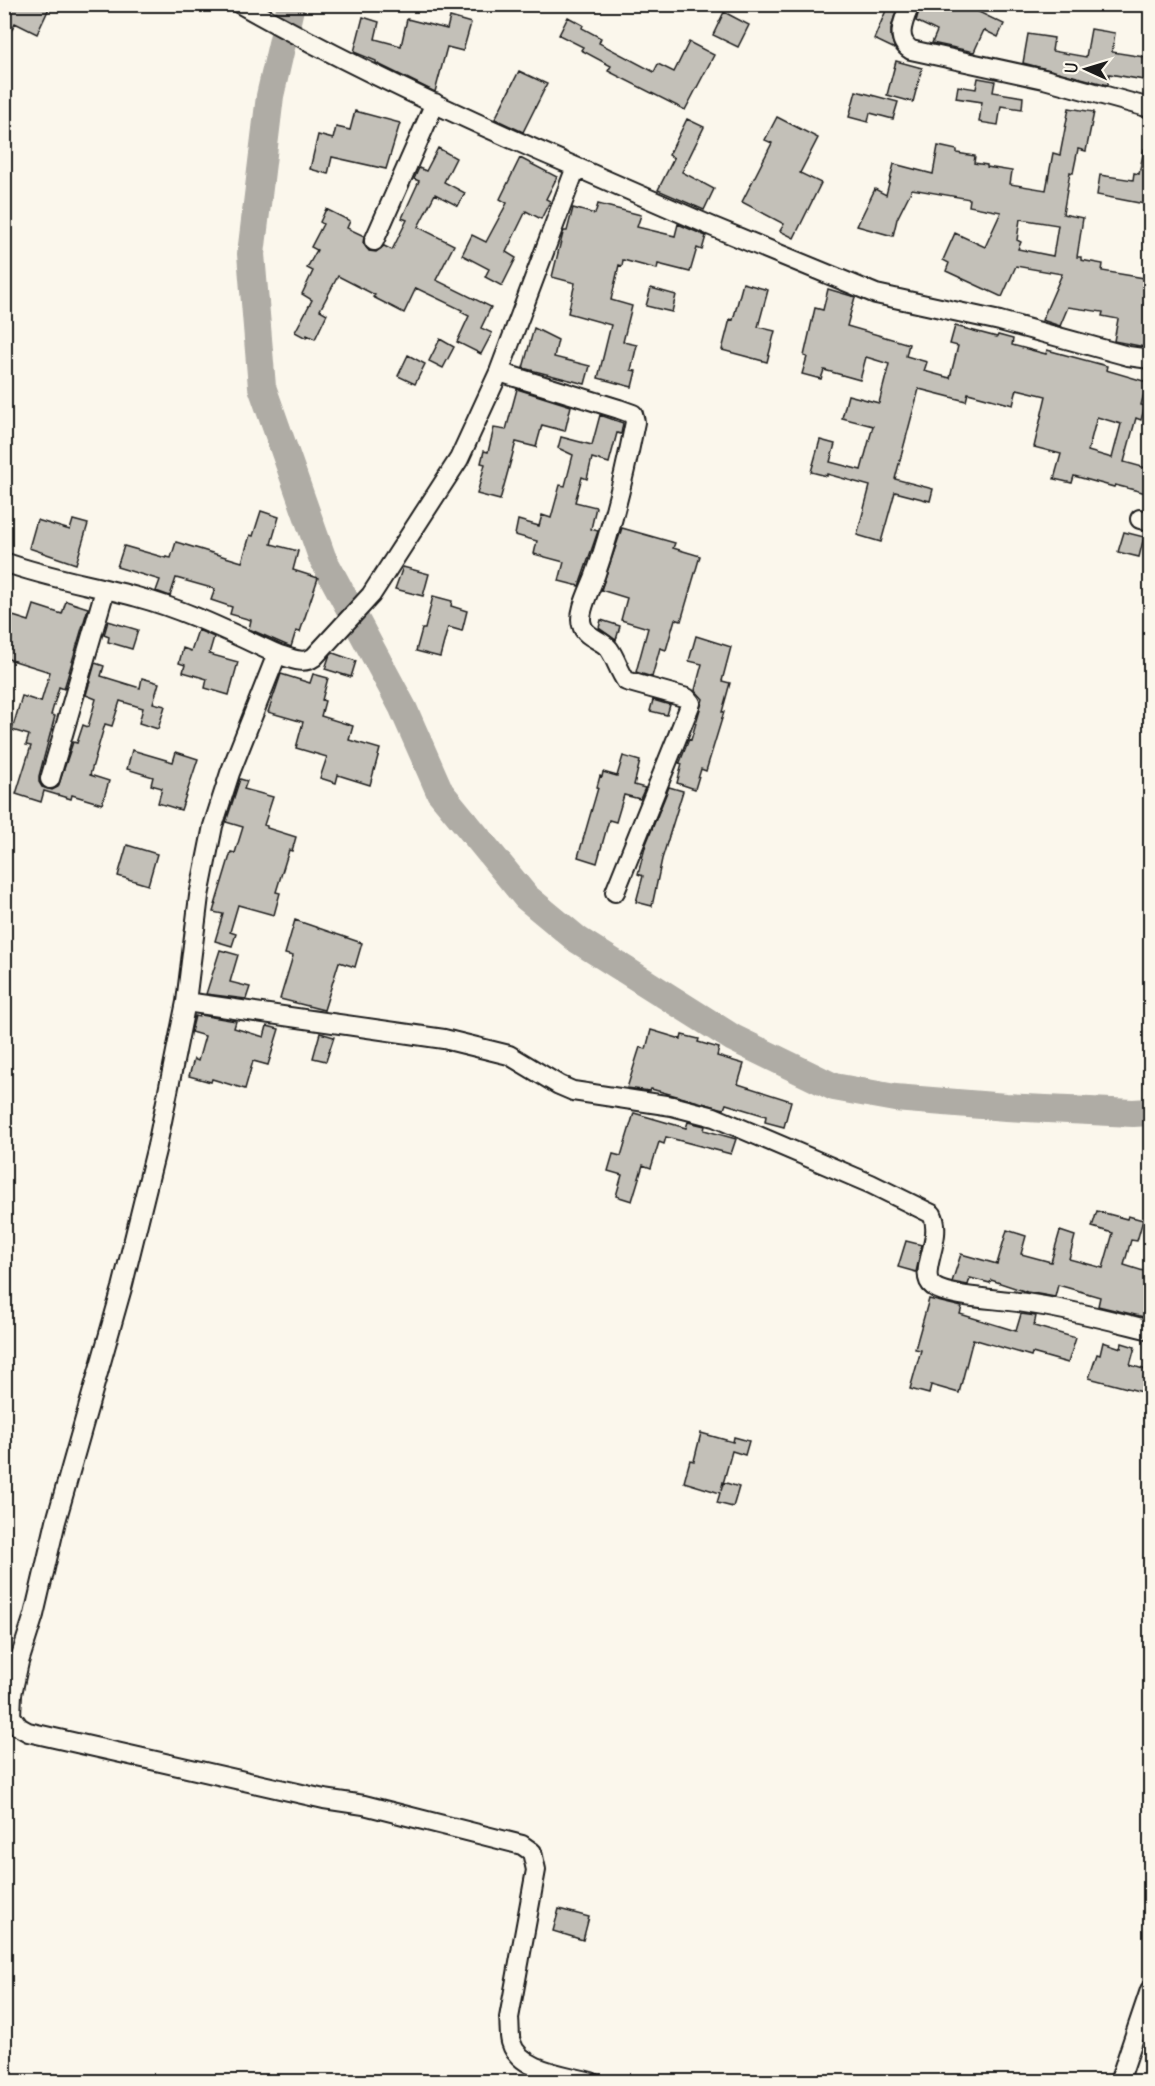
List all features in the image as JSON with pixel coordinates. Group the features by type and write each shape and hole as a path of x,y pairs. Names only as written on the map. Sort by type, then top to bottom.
{"street":[{"path":"240,4 307,42 514,140 711,226 876,294 1000,321 1128,356 1150,359"},
{"path":"910,4 900,33 903,42 911,50 1044,79 1150,108"},
{"path":"374,242 435,103"},
{"path":"4,562 48,576 177,609 277,654 309,661 371,595 459,459 499,372 576,166"},
{"path":"499,372 633,414 635,422 612,520 581,613 581,625 586,633 608,647 626,681 687,698 691,703 615,892"},
{"path":"50,779 105,590"},
{"path":"277,654 230,773 213,826 199,896 186,1002 157,1146 122,1288 56,1521 34,1615 19,1662 8,1717 28,1732 324,1799 364,1805 522,1845 532,1852 536,1870 509,2018 511,2041 521,2059 535,2067 591,2082"},
{"path":"186,1002 444,1040 509,1055 573,1091 672,1106 714,1117 871,1184 932,1214 935,1223 934,1247 928,1279 930,1284 941,1290 966,1296 1026,1303 1150,1330"},
{"path":"1119,2082 1150,1990"}],"building":[{"path":"8,4 51,4 37,34 15,23 4,45 4,13"},
{"path":"879,4 898,4 891,28 895,49 874,39 887,8"},
{"path":"921,4 962,4 1004,24 998,37 984,30 974,52 932,43 937,31 916,21"},
{"path":"724,12 749,25 738,47 713,35"},
{"path":"363,17 379,22 375,39 401,46 407,19 447,29 450,17 471,23 463,51 447,47 435,92 354,52"},
{"path":"568,17 601,38 599,43 654,72 658,64 674,72 689,42 714,55 685,110 608,71 611,66 581,50 583,47 559,35"},
{"path":"1091,29 1115,33 1112,52 1150,58 1150,81 1109,74 1108,85 1023,63 1028,34 1054,38 1052,51 1086,57"},
{"path":"896,61 922,68 913,102 887,95"},
{"path":"519,71 547,84 523,132 495,119"},
{"path":"978,78 995,81 993,92 1023,97 1022,109 1001,106 998,125 979,122 982,102 956,98 958,86 976,89"},
{"path":"856,91 898,102 893,119 870,113 868,122 849,117"},
{"path":"1069,108 1094,112 1086,151 1078,149 1073,173 1070,172 1063,214 1083,218 1077,257 1081,257 1081,260 1103,264 1102,271 1150,279 1150,348 1114,341 1118,319 1102,316 1103,312 1068,307 1060,326 1042,320 1062,274 1016,266 1002,297 946,271 949,263 943,260 955,233 985,247 1001,212 969,206 970,199 912,189 897,219 893,236 857,226 875,189 886,195 894,164 933,174 938,146 957,150 957,153 975,156 974,163 1012,171 1010,184 1046,190 1053,153 1060,155","holes":["1020,219 1058,225 1053,256 1018,249 1021,242 1017,240"]},
{"path":"355,111 400,123 386,169 332,157 328,174 310,169 318,135 333,139 336,127 350,130"},
{"path":"777,117 818,138 800,173 821,183 794,238 780,231 784,224 742,202 772,143 765,140"},
{"path":"687,119 704,127 682,172 714,189 704,210 658,190 674,158 669,155"},
{"path":"438,148 456,158 444,182 465,193 458,206 435,194 418,227 454,245 436,280 491,307 481,328 492,333 481,354 457,342 469,316 461,312 462,310 416,288 404,313 338,276 320,310 327,314 315,339 307,335 306,338 295,332 312,300 302,294 313,271 307,268 317,250 311,247 323,224 320,222 326,209 350,221 347,228 364,236 363,243 369,251 376,252 384,246 392,250 407,220 402,218 419,181 414,179 419,168 426,171"},
{"path":"1144,149 1150,150 1150,205 1097,195 1100,175 1133,180 1134,173 1139,174"},
{"path":"520,158 557,177 546,199 550,201 541,219 526,211 506,252 516,258 502,286 485,277 489,269 462,255 472,235 486,242 507,203 500,199"},
{"path":"598,204 641,215 637,227 675,236 678,224 706,236 702,250 697,248 690,272 658,264 657,269 623,260 622,266 619,265 611,300 632,306 623,342 637,345 631,370 636,371 632,387 598,378 611,325 568,313 575,283 552,277 563,233 567,231 573,208 595,214"},
{"path":"743,283 768,290 758,327 775,331 767,362 722,350"},
{"path":"651,288 676,295 672,312 646,306"},
{"path":"828,289 855,297 847,326 909,344 906,356 927,362 924,371 950,378 958,346 950,344 955,326 1013,339 1012,345 1046,354 1047,350 1107,366 1106,370 1147,382 1141,405 1145,406 1141,420 1136,418 1124,462 1150,469 1150,494 1074,476 1072,483 1054,479 1061,454 1034,447 1046,396 1017,389 1013,405 968,393 966,401 919,389 895,479 933,489 930,501 895,492 881,542 857,535 870,486 811,472 820,440 835,444 830,462 861,470 873,426 842,418 848,395 879,403 889,364 866,357 860,380 824,370 821,379 802,374 815,308 823,310","holes":["1097,417 1121,424 1112,458 1088,451"]},
{"path":"534,328 558,340 554,357 590,366 585,384 523,368"},
{"path":"440,339 454,347 443,368 429,361"},
{"path":"408,355 425,364 415,384 398,376"},
{"path":"517,389 571,406 565,431 542,425 536,447 516,442 500,500 477,494 485,464 481,463 484,451 488,452 494,428 506,430"},
{"path":"600,415 623,423 621,434 617,433 609,463 592,458 587,479 582,477 575,502 596,507 591,529 598,531 579,586 559,581 564,562 534,554 537,541 515,535 518,520 539,526 542,515 551,518 560,485 565,486 573,455 558,448 561,437 592,445"},
{"path":"261,511 279,517 271,544 298,551 293,570 318,578 300,632 296,631 291,647 249,629 251,620 230,614 232,607 211,600 215,589 176,578 170,596 156,591 160,580 117,567 124,546 171,558 176,542 242,562 250,535 253,536"},
{"path":"37,520 70,530 73,520 88,524 76,564 29,548"},
{"path":"622,528 675,543 673,548 700,556 681,621 675,619 666,650 660,648 652,677 636,672 648,628 621,620 627,598 601,590"},
{"path":"1124,532 1144,537 1139,557 1118,552"},
{"path":"403,567 429,574 423,596 395,589"},
{"path":"433,596 452,601 451,606 467,611 462,631 448,627 440,657 416,651 422,629 425,629"},
{"path":"66,601 88,608 64,689 59,687 51,715 55,716 39,776 42,787 52,790 58,787 73,742 77,743 83,725 88,727 96,699 86,695 95,663 104,666 101,676 140,688 142,678 159,683 153,703 165,706 158,729 139,723 143,708 120,701 112,726 105,724 90,775 109,781 102,804 72,795 71,799 44,791 41,802 16,794 31,746 26,745 29,735 12,730 22,696 41,702 50,672 5,658 11,640 6,638 13,616 29,621 34,605 62,614"},
{"path":"601,620 620,626 616,640 599,628"},
{"path":"108,621 138,630 132,649 108,642 109,637 104,635"},
{"path":"198,630 214,637 209,654 238,662 229,695 205,688 207,679 183,672 185,665 179,663 183,648 191,651"},
{"path":"696,636 731,647 722,681 730,683 722,712 724,712 706,771 701,769 695,789 677,783 682,764 679,763 689,739 691,740 703,699 695,690 702,664 689,661"},
{"path":"333,653 356,661 351,677 325,669"},
{"path":"281,674 310,683 313,674 328,678 322,700 325,701 321,716 353,726 349,740 380,749 370,785 338,775 336,783 320,778 327,757 296,748 303,722 268,712"},
{"path":"653,700 670,705 667,715 650,711"},
{"path":"132,750 173,762 176,752 198,759 181,810 158,803 162,788 151,785 153,777 127,769"},
{"path":"623,756 640,761 634,785 645,788 640,799 624,795 616,822 609,820 597,863 578,857 600,776 602,777 603,772 617,776"},
{"path":"240,779 247,781 244,789 273,797 264,825 296,837 292,851 289,850 276,892 280,893 274,915 238,905 230,932 236,934 232,946 215,941 223,914 213,912 231,852 235,853 243,827 226,822"},
{"path":"669,787 683,791 662,859 652,906 636,902 643,876 638,874 646,844"},
{"path":"127,845 157,854 148,885 118,876"},
{"path":"295,920 362,943 355,967 339,962 324,1010 280,999 293,956 285,954"},
{"path":"220,950 238,955 230,982 250,987 246,999 206,994"},
{"path":"195,1016 236,1021 234,1028 264,1037 267,1026 279,1029 268,1065 253,1061 245,1089 212,1079 211,1082 189,1076 194,1059 198,1061 205,1036 191,1032"},
{"path":"651,1030 681,1039 682,1035 699,1039 698,1042 719,1048 717,1056 744,1064 738,1084 791,1101 784,1127 765,1122 766,1116 726,1104 724,1109 651,1089 650,1091 627,1088 640,1047 646,1049"},
{"path":"320,1033 334,1037 326,1061 313,1058"},
{"path":"634,1113 686,1128 688,1122 705,1126 704,1130 736,1139 731,1154 666,1137 664,1144 659,1142 651,1168 643,1165 632,1201 616,1196 622,1175 608,1171 613,1154 621,1156"},
{"path":"1097,1211 1127,1219 1128,1216 1143,1220 1137,1241 1131,1240 1124,1265 1150,1273 1148,1318 1098,1306 1100,1297 1058,1285 1055,1297 1027,1292 991,1280 990,1283 970,1278 968,1285 952,1282 961,1254 997,1264 1007,1230 1026,1236 1021,1254 1051,1262 1060,1231 1075,1236 1069,1259 1103,1268 1113,1233 1092,1227"},
{"path":"906,1241 922,1245 916,1272 898,1267"},
{"path":"929,1299 962,1307 960,1314 1016,1331 1021,1314 1036,1316 1034,1326 1076,1338 1068,1363 1032,1353 1031,1356 973,1339 959,1393 931,1385 929,1394 910,1389 921,1350 915,1349"},
{"path":"1103,1342 1121,1348 1122,1343 1135,1347 1130,1365 1150,1371 1150,1394 1089,1378 1097,1354 1100,1355"},
{"path":"701,1433 733,1442 734,1437 749,1441 745,1455 732,1451 723,1482 739,1487 733,1507 717,1503 720,1493 684,1482 690,1460 694,1461"},
{"path":"559,1909 589,1917 583,1940 553,1931"}],"waterway":[{"path":"291,4 270,96 251,254 262,387 322,557 403,708 440,792 526,897 578,940 733,1038 834,1087 895,1098 1006,1107 1150,1112"}]}
